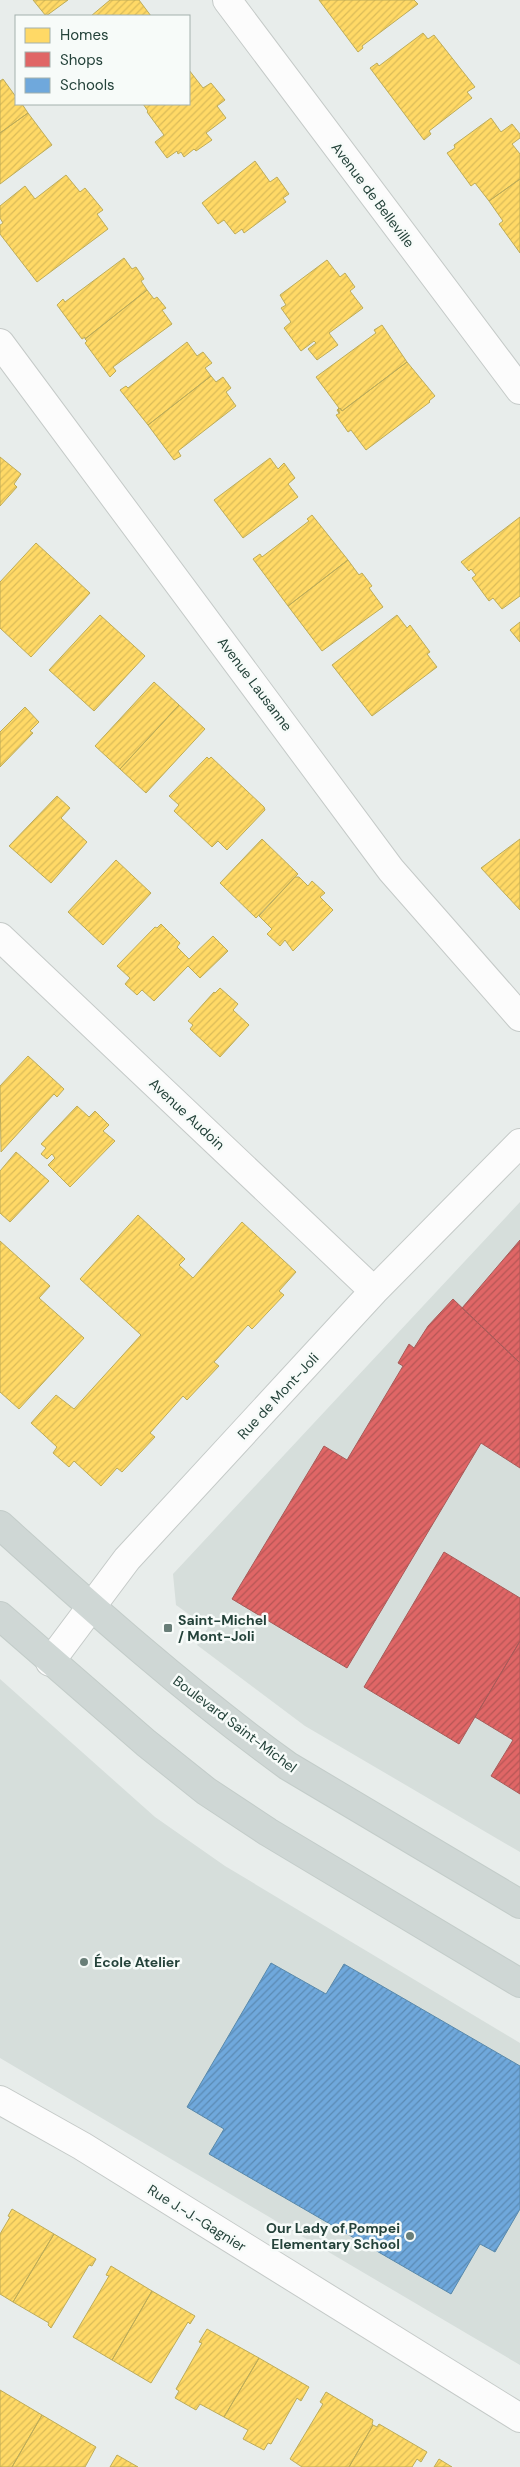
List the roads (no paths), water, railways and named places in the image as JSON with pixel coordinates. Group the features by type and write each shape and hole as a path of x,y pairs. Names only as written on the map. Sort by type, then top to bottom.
{"main road":[{"name":"Boulevard Saint-Michel","path":"0,1525 190,1693 288,1766 520,1904"},
{"path":"0,1616 50,1662 174,1767 237,1812 520,1983"}],"street":[{"name":"Avenue de Belleville","path":"227,0 520,390"},
{"name":"Avenue Lausanne","path":"0,343 391,870 520,1017"},
{"name":"Avenue Audoin","path":"0,937 374,1290"},
{"name":"Rue de Mont-Joli","path":"50,1662 127,1559 374,1290 520,1143"},
{"name":"Rue J.-J.-Gagnier","path":"0,2100 82,2146 520,2418"}],"place":[{"name":"Saint-Michel / Mont-Joli","path":"168,1628"},
{"name":"École Atelier","path":"84,1962"},
{"name":"Our Lady of Pompei Elementary School","path":"410,2236"}]}
